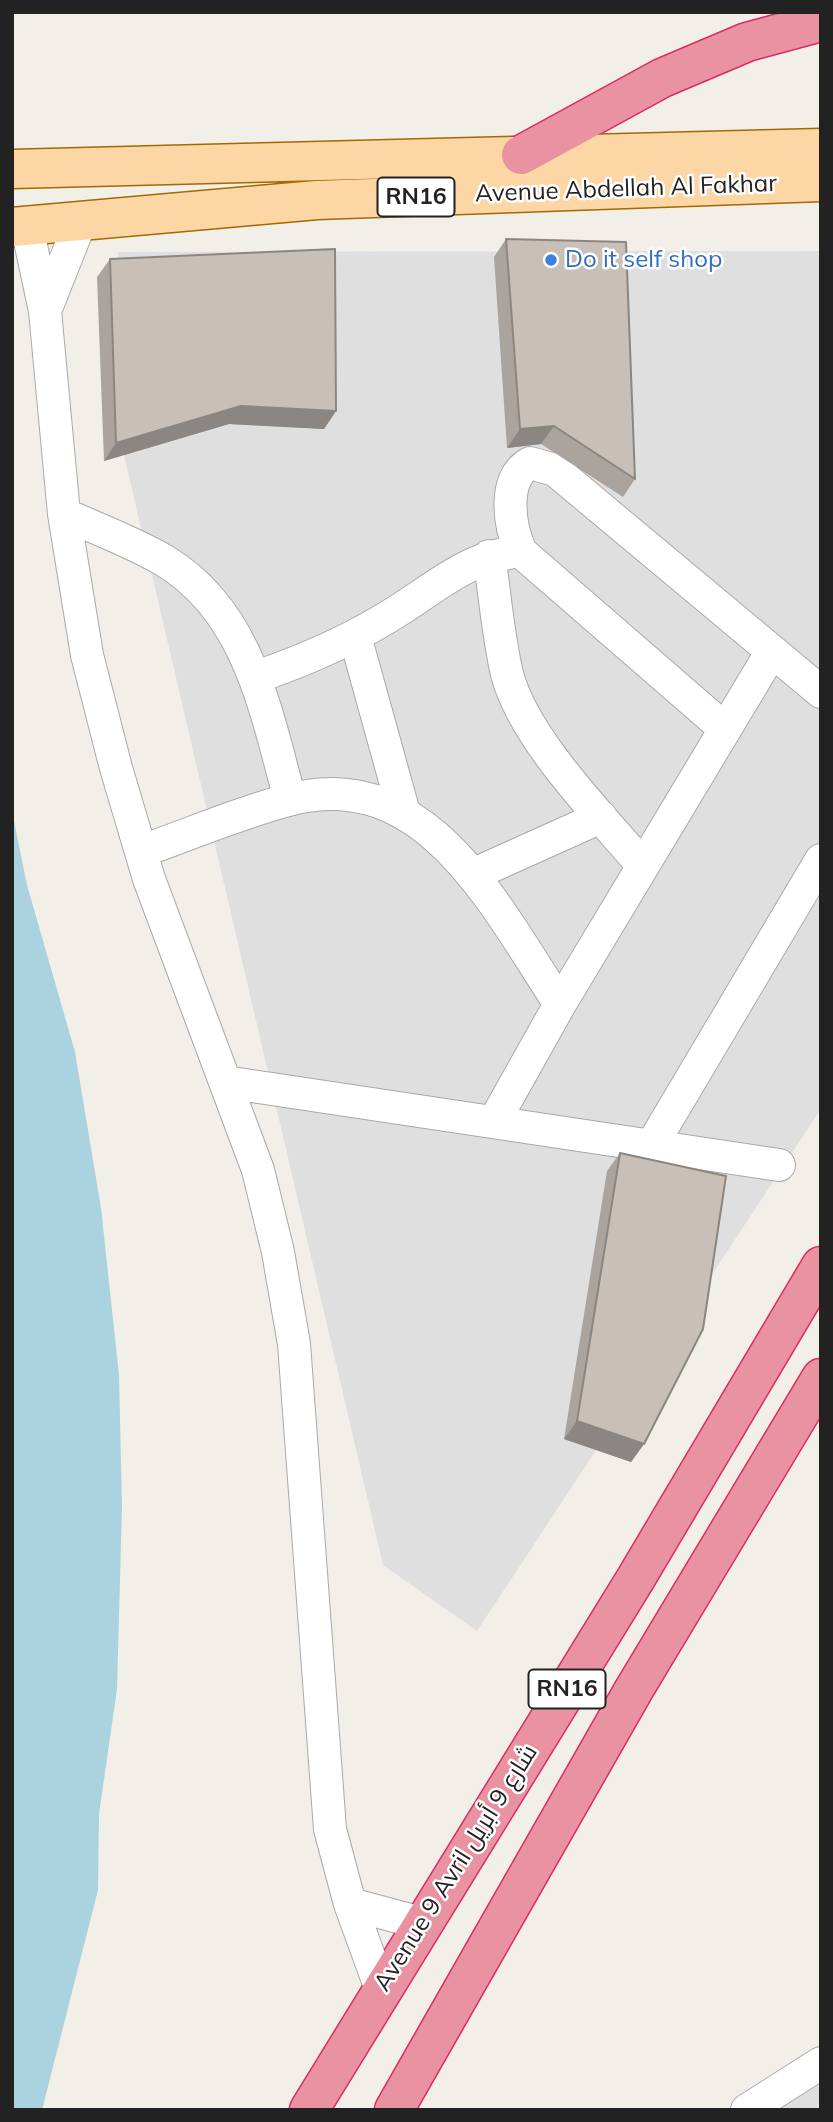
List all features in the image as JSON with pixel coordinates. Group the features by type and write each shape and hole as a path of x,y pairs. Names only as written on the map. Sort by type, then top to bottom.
{"highway":[{"path":"521,155 663,78 747,42 821,22"},
{"name":"Avenue 9 Avril شارع 9 أبريل","path":"309,2110 421,1923 636,1578 821,1266"},
{"name":"RN16","path":"394,2110 633,1691 821,1378"}],"main road":[{"name":"Avenue Abdellah Al Fakhar","path":"12,169 821,148"},
{"name":"Avenue Abdellah Al Fakhar","path":"20,227 317,201 821,183"}],"street":[{"path":"45,311 79,223"},
{"path":"20,227 45,311 64,514 88,655 116,768 149,879 258,1170 278,1252 294,1344 330,1829 350,1904 381,1989"},
{"path":"725,729 521,552 513,535 513,482 521,467 530,463 541,464 570,482 771,653 821,692"},
{"path":"64,514 165,561 200,588 231,625 256,677 290,799"},
{"path":"256,677 317,656 396,613 454,573 489,556 521,552"},
{"path":"489,556 508,676 527,719 559,766 642,866"},
{"path":"355,636 404,813"},
{"path":"495,1121 560,1004 771,653"},
{"path":"142,851 290,799 332,795 368,796 404,813 449,847 491,897 560,1004"},
{"path":"472,875 601,817"},
{"path":"652,1144 821,860"},
{"path":"225,1082 779,1164"},
{"path":"350,1904 421,1923"},
{"path":"747,2110 821,2063"}],"shaded area":[{"path":"821,251 821,1109 477,1631 383,1565 114,412 118,252"},
{"path":"821,2072 821,2110 784,2110 775,2094"}],"water":[{"path":"12,811 27,885 75,1052 101,1208 119,1375 122,1506 117,1689 99,1814 98,1890 42,2110 12,2110"}],"building":[{"path":"506,239 626,242 635,479 554,426 520,429"},
{"path":"335,249 336,411 241,406 116,443 110,259"},
{"path":"620,1153 726,1176 703,1329 644,1444 577,1421"}],"place":[{"name":"Do it self shop","path":"551,260"}]}
